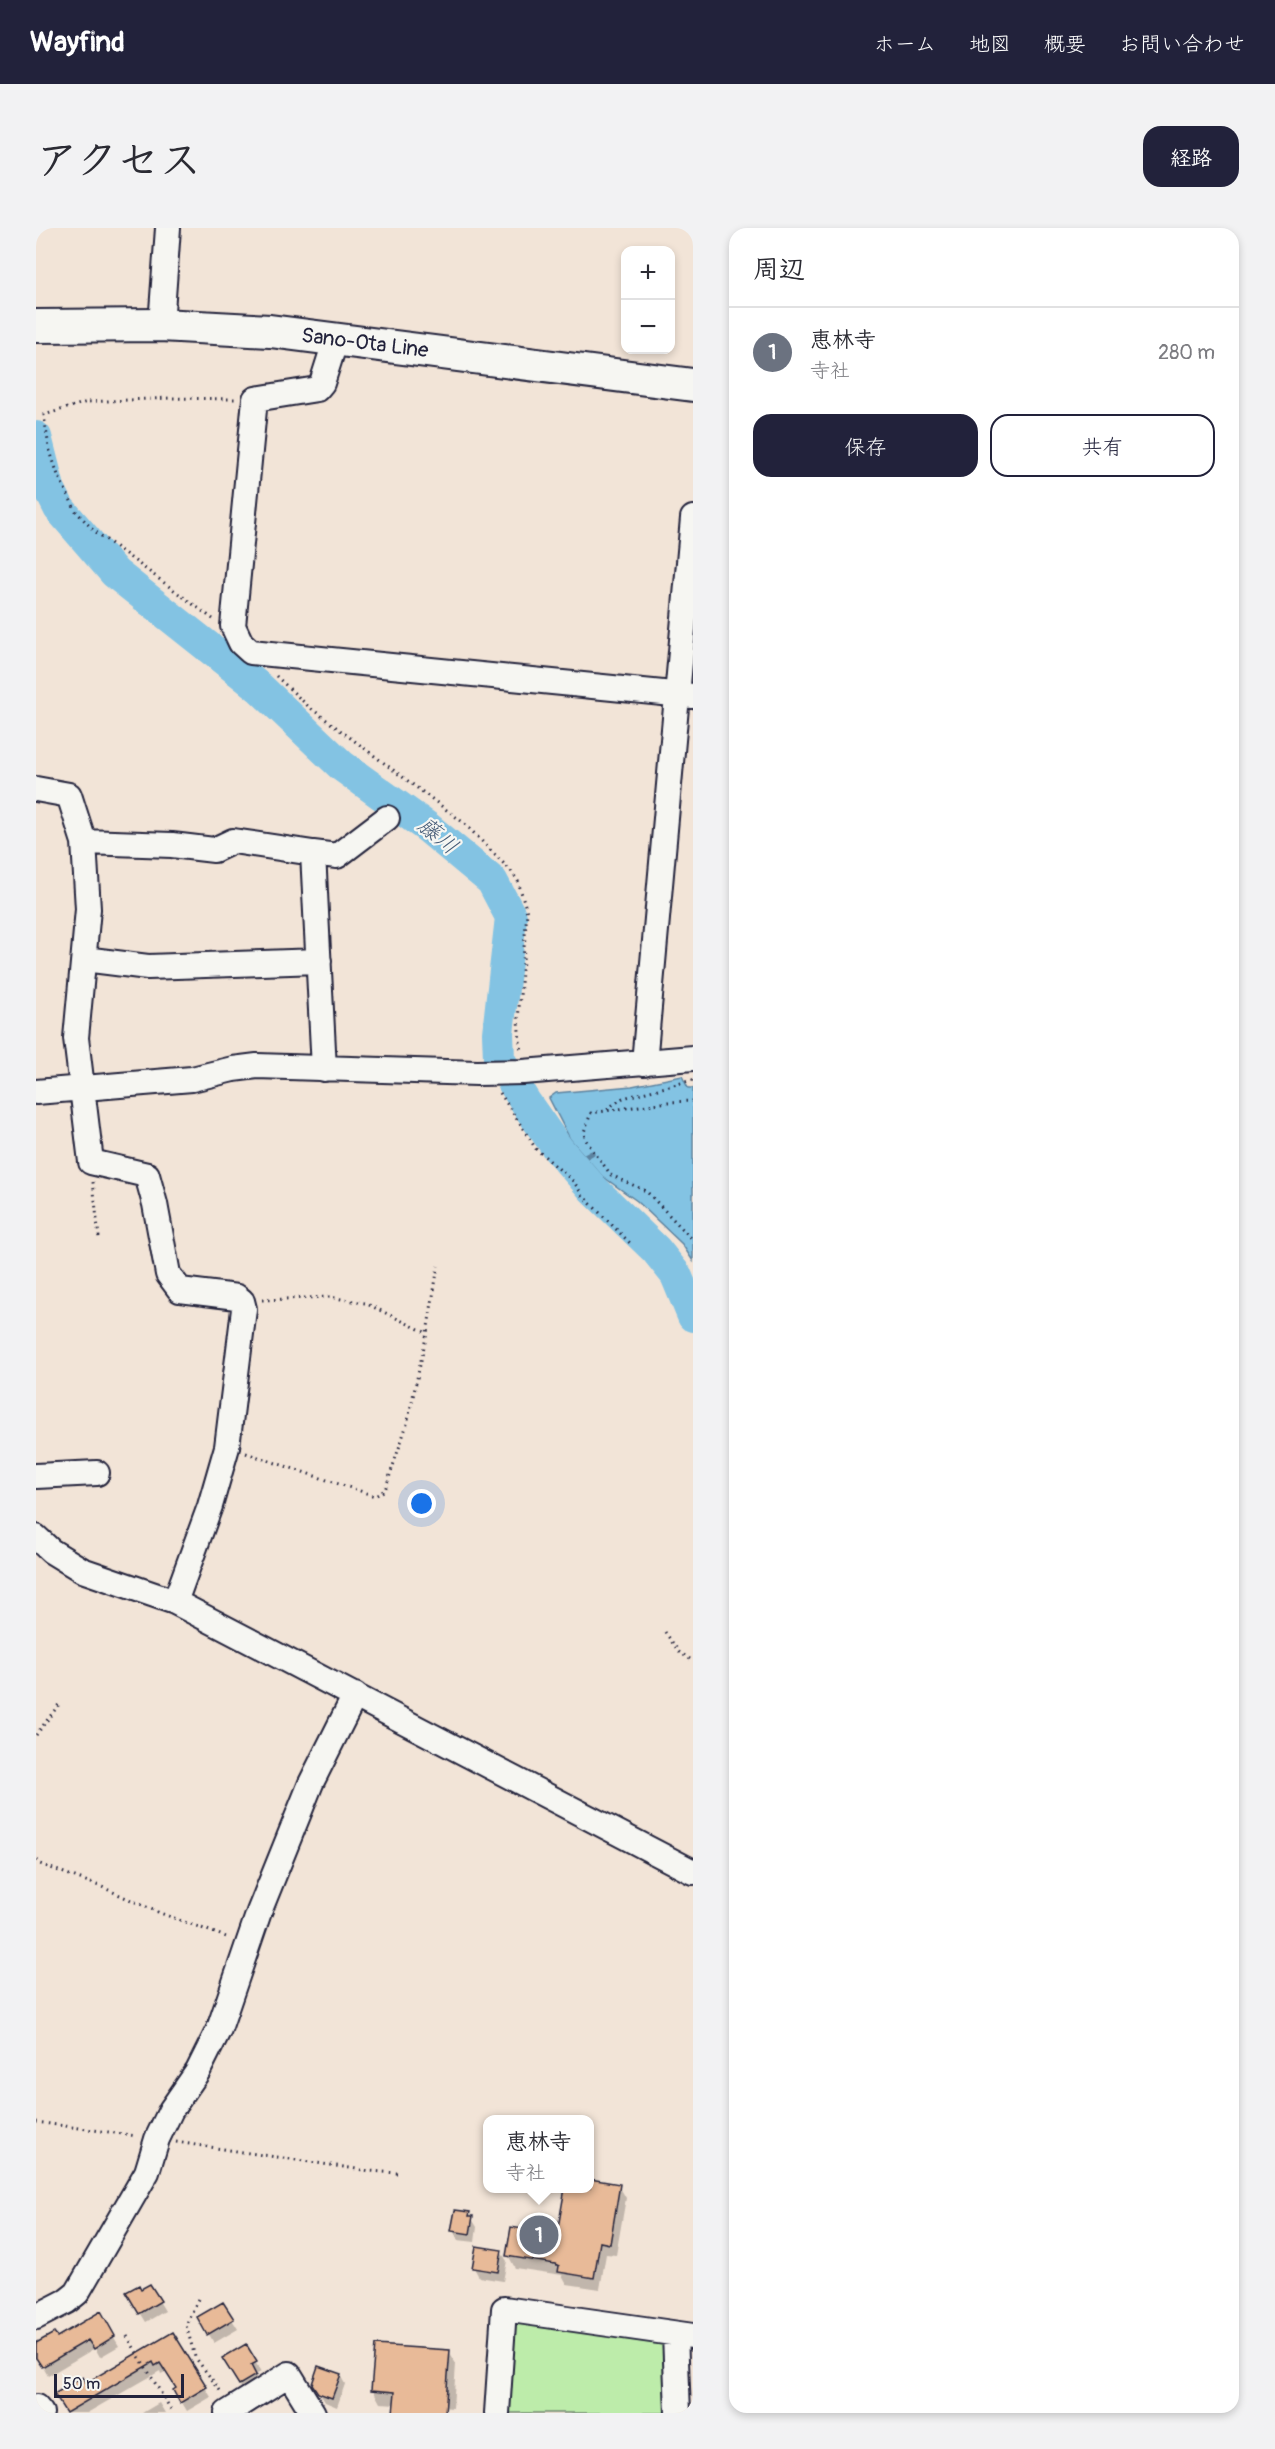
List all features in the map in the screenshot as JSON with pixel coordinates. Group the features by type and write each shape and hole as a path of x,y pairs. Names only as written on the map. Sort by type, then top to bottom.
{"main road":[{"name":"Sano-Ota Line","path":"36,326 161,325 240,329 336,339 693,385"}],"street":[{"path":"161,325 168,228"},
{"path":"336,339 322,383 317,389 255,399 233,626 242,643 251,652 684,695"},
{"path":"644,1063 684,695 693,518"},
{"path":"36,789 69,795 84,842 88,909 76,1038 91,1162 147,1175 155,1204 168,1274 180,1290 237,1297 242,1301 244,1309 227,1447 210,1506 175,1602"},
{"path":"84,842 172,845 214,850 233,841 337,856 387,818"},
{"path":"313,853 324,1068"},
{"path":"84,958 148,968 319,961"},
{"path":"36,1092 192,1079 257,1066 489,1073 693,1058"},
{"path":"36,1476 97,1473"},
{"path":"36,1537 51,1551 82,1570 175,1602 693,1872"},
{"path":"36,2317 67,2301 77,2293 147,2172 157,2139 171,2110 198,2071 219,2029 248,1945 311,1782 355,1695"},
{"path":"497,2413 504,2309 684,2335 678,2413"},
{"path":"230,2411 289,2374 313,2413"},
{"path":"36,2407 41,2413"}],"path":[{"path":"233,626 216,621 93,530 76,511 58,475 49,448 44,415 87,402 170,398 255,399"},
{"path":"251,652 308,706 464,823 518,881 527,912 518,1020 520,1072"},
{"path":"489,1073 504,1102 536,1149 574,1182 583,1196 632,1245"},
{"path":"605,1110 623,1098 693,1080"},
{"path":"693,1101 668,1102 591,1113 584,1132 585,1139 611,1175 646,1191 693,1240"},
{"path":"91,1162 99,1238"},
{"path":"227,1447 375,1496 385,1490 407,1425 427,1333 438,1266"},
{"path":"242,1301 329,1297 364,1303 427,1333"},
{"path":"665,1632 679,1652 693,1661"},
{"path":"36,1735 60,1703"},
{"path":"36,1860 40,1864 102,1887 160,1913 248,1945"},
{"path":"36,2122 397,2173"},
{"path":"198,2299 186,2325 195,2357 230,2411"},
{"path":"127,2336 173,2413"}],"green space":[{"path":"520,2319 660,2340 669,2351 671,2413 504,2413 510,2325"}],"water":[{"path":"682,1076 688,1088 693,1088 693,1261 682,1244 637,1201 602,1176 570,1139 549,1098 556,1093 632,1086"}],"building":[{"path":"594,2180 620,2184 610,2244 600,2242 594,2278 558,2272 559,2266 555,2264 506,2256 511,2227 535,2231 536,2225 558,2228 564,2193 594,2193"},
{"path":"455,2210 470,2212 469,2216 473,2216 470,2234 451,2231"},
{"path":"476,2246 502,2250 498,2272 472,2268"},
{"path":"150,2284 161,2301 139,2314 126,2292 139,2285 141,2289"},
{"path":"223,2302 234,2319 207,2335 197,2317"},
{"path":"101,2311 115,2336 94,2349 88,2340 42,2367 36,2358 36,2343 54,2333 57,2337"},
{"path":"173,2332 207,2387 180,2403 173,2390 176,2388 160,2363 155,2366 153,2362 66,2413 54,2394 83,2377 86,2383"},
{"path":"246,2344 257,2362 251,2365 256,2375 239,2385 222,2358"},
{"path":"375,2345 450,2350 445,2413 393,2413 395,2392 371,2390"},
{"path":"318,2366 341,2374 332,2398 318,2393 312,2384"}],"waterway":[{"name":"藤川","path":"36,437 49,488 59,508 115,573 260,688 342,766 427,827 492,881 511,917 498,1033 499,1059 525,1102 558,1149 593,1189 656,1250 676,1275 693,1316"},
{"path":"525,1102 536,1101"},
{"path":"572,1164 592,1153"}],"place":[{"name":"恵林寺","path":"539,2235"}]}
